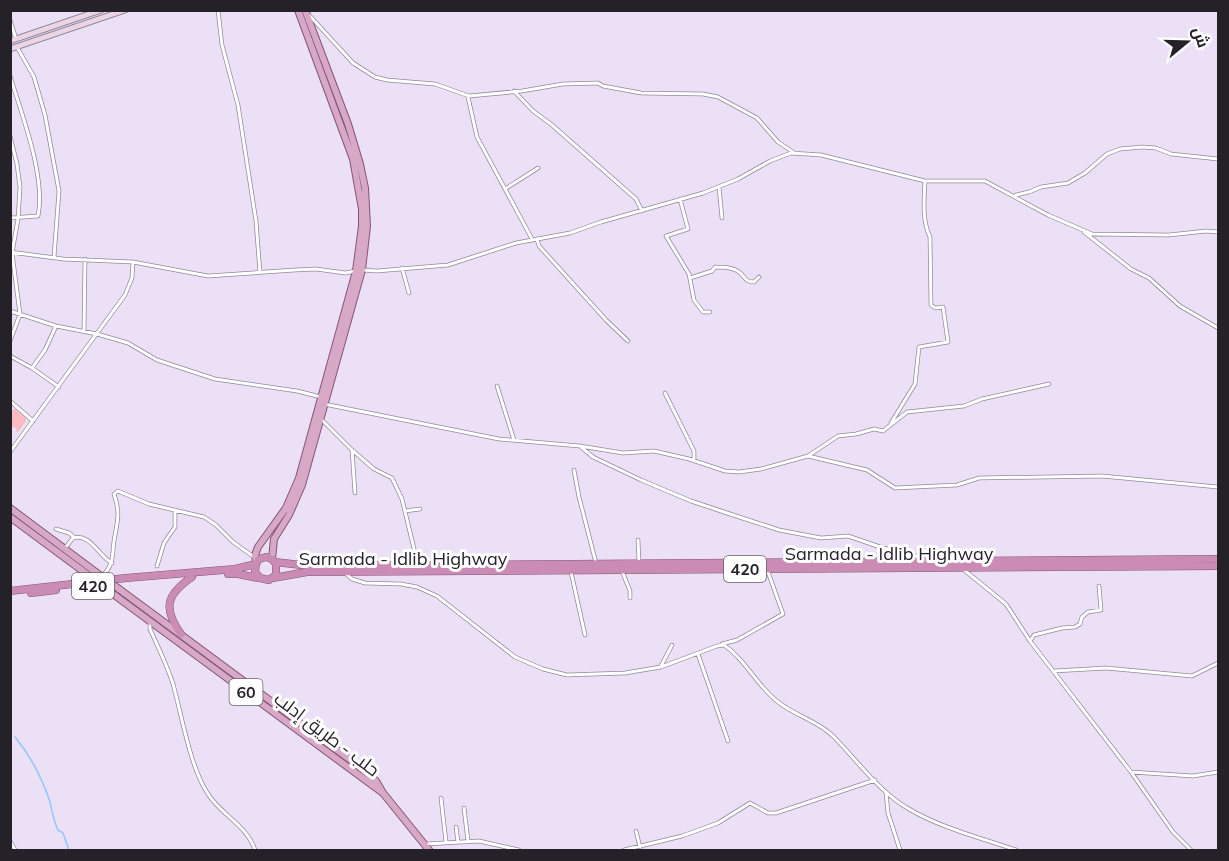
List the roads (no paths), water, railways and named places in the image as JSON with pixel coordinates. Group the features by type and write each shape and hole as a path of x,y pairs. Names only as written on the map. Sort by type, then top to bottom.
{"highway":[{"path":"263,557 274,560 277,570 273,578 267,580 260,578 255,572 256,561 263,557"},
{"name":"Sarmada - Idlib Highway","path":"274,560 301,566 639,564 961,567 1002,564 1218,560"},
{"name":"420","path":"10,591 235,569 256,561"},
{"name":"Sarmada - Idlib Highway","path":"273,578 298,573 766,569 923,561 1218,566"},
{"name":"420","path":"10,596 192,577 234,574 260,578"},
{"path":"179,637 171,618 169,603 175,592 192,577"}],"main road":[{"path":"17,47 14,40 100,10"},
{"path":"10,49 124,10"},
{"path":"274,560 273,541 298,497 321,397 359,270 362,226 362,209 353,159 298,10"},
{"path":"256,561 259,545 279,520 288,504 320,419 359,270 367,226 365,188 360,164 348,124 306,12"},
{"path":"10,508 37,532"},
{"path":"10,517 64,548 104,577"},
{"name":"حلب - طريق إدلب","path":"37,532 150,622 179,637"},
{"name":"حلب - طريق إدلب","path":"104,577 179,637 356,764 376,781 383,794 427,848"}],"street":[{"path":"218,10 222,45 238,105 256,221 260,273"},
{"path":"306,12 353,63 375,77 435,84 468,96 563,84 598,83 641,93 703,93 718,97 757,118 778,142 794,153"},
{"path":"10,21 14,40"},
{"path":"17,47 34,77 45,115 59,191 54,257"},
{"path":"10,76 32,152 41,201 38,216 10,218"},
{"path":"514,91 533,111 636,199 642,212"},
{"path":"468,96 477,137 539,246 628,341"},
{"path":"10,136 20,187 18,219 11,252 20,314 10,341"},
{"path":"1014,195 1041,187 1068,183 1085,173 1107,154 1120,149 1148,147 1171,154 1218,159"},
{"path":"11,252 133,262 208,276 316,269 345,273 359,270 377,271 448,265 516,243 570,233 601,222 642,212 738,179 770,161 794,153 840,159 925,181 985,181 1048,215 1092,234 1218,232"},
{"path":"10,160 16,158"},
{"path":"505,189 538,168"},
{"path":"10,176 18,174"},
{"path":"891,423 915,384 919,347 948,342 943,307 935,308 931,305 930,237 926,230 925,181"},
{"path":"719,186 722,218"},
{"path":"680,199 688,229 666,236 690,278 696,305 703,312 710,312"},
{"path":"1083,231 1131,269 1149,278 1180,306 1218,328"},
{"path":"84,331 85,259"},
{"path":"10,452 127,291 133,274 133,262"},
{"path":"690,278 712,271 715,267 731,268 749,282 754,282 759,277"},
{"path":"402,268 410,293"},
{"path":"10,311 56,326 128,343 157,360 214,379 321,397"},
{"path":"32,369 45,350 56,326"},
{"path":"10,356 59,387"},
{"path":"324,404 471,434 623,453 654,452 725,471 739,472 761,469 807,456 838,436 856,435 874,429 883,431 907,412 964,406 982,399 1048,384"},
{"path":"497,386 514,440"},
{"path":"665,393 694,451 694,461"},
{"path":"10,401 33,421"},
{"path":"320,419 374,469 392,478 400,492 416,557 399,565"},
{"path":"580,446 593,457 641,480 724,513 778,530 821,538 848,536 883,548 911,553 923,561"},
{"path":"352,450 355,493"},
{"path":"807,456 867,470 896,488 957,485 979,478 1102,476 1218,487"},
{"path":"574,470 597,564"},
{"path":"104,577 112,563 119,518 114,494 116,491 149,504 195,514 208,520 256,561"},
{"path":"405,511 420,508"},
{"path":"157,566 164,543 175,527 175,511"},
{"path":"56,529 92,543 105,559 112,563"},
{"path":"64,548 74,537"},
{"path":"638,540 639,564"},
{"path":"961,567 1006,604 1030,641 1131,772 1173,832 1191,850"},
{"path":"345,572 352,579 365,583 417,587 437,596 515,657 543,669 567,675 591,675 660,668 737,640 783,614 766,569"},
{"path":"622,571 628,584 630,598"},
{"path":"571,572 585,635"},
{"path":"1030,641 1034,635 1075,627 1080,624 1082,616 1088,612 1101,610 1099,586"},
{"path":"150,622 150,629 172,681 189,747 201,780 208,794 244,832 255,850"},
{"path":"660,668 672,645"},
{"path":"720,645 726,646 737,656 753,678 777,702 831,734 898,802 913,811 1016,850"},
{"path":"698,654 728,741"},
{"path":"1054,671 1106,668 1192,676 1218,663"},
{"path":"1131,772 1193,776 1218,772"},
{"path":"624,850 682,836 718,824 750,803 768,813 776,813 876,780"},
{"path":"886,790 888,813 900,850"},
{"path":"441,798 446,842"},
{"path":"464,808 468,841"},
{"path":"456,827 458,842"},
{"path":"636,831 640,847"},
{"path":"10,841 15,850"},
{"path":"427,848 446,842 468,841 488,842 519,850"}],"waterway":[{"path":"15,737 39,774 56,826 63,833 69,850"}]}
